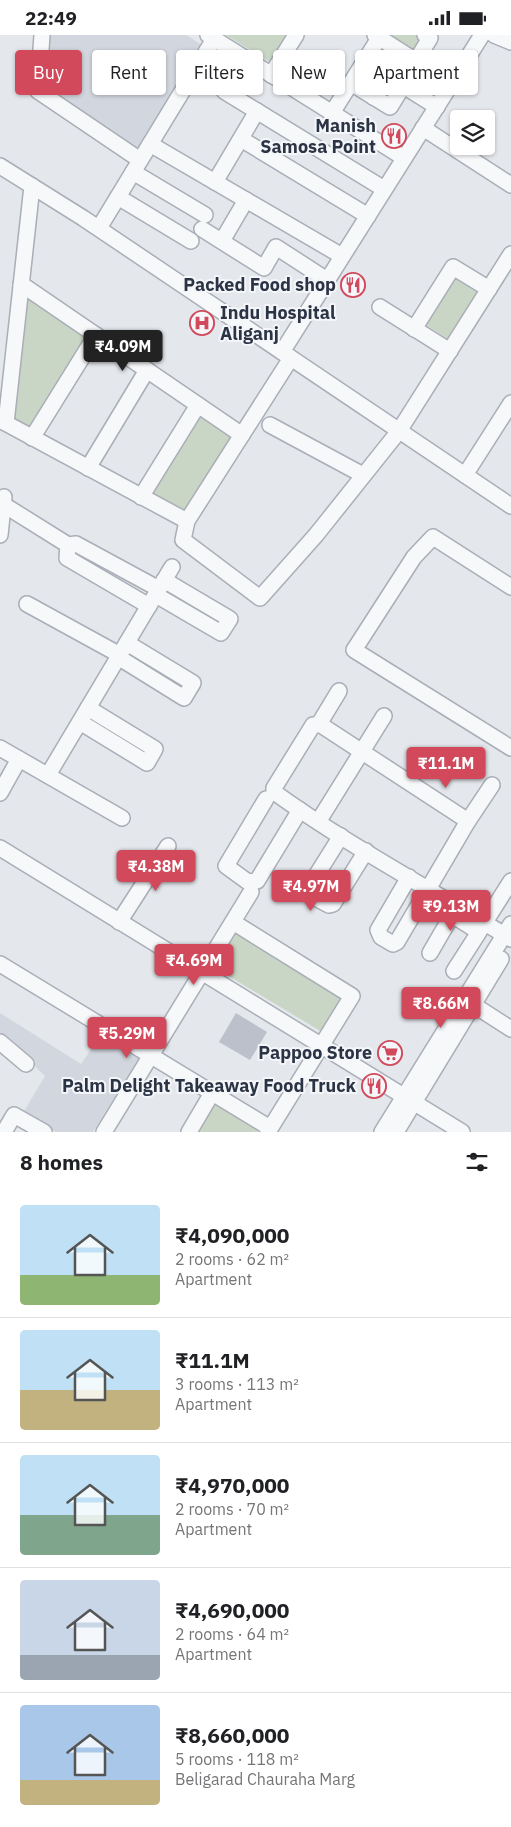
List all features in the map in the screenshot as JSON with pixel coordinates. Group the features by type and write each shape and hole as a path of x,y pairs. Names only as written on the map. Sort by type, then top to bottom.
{"street":[{"path":"42,35 38,91 137,166 204,222 222,241 264,268 276,247 327,280"},
{"path":"271,75 296,35"},
{"path":"332,113 378,36 416,61 430,38 425,35"},
{"path":"511,42 487,36 423,128 327,280 242,435 187,521 183,540 260,598 316,535 399,431 511,254"},
{"path":"99,228 150,144 211,37 404,158"},
{"path":"351,83 373,97 386,75 437,107"},
{"path":"231,95 384,189"},
{"path":"215,182 257,111"},
{"path":"423,128 511,185"},
{"path":"241,139 368,216"},
{"path":"150,144 342,256"},
{"path":"0,166 99,228 511,506"},
{"path":"32,186 22,284 3,422 187,521"},
{"path":"118,197 191,241"},
{"path":"222,241 246,200"},
{"path":"414,329 453,267 489,289"},
{"path":"22,284 242,435"},
{"path":"380,307 450,351"},
{"path":"32,438 96,335"},
{"path":"88,467 147,370"},
{"path":"465,475 511,403"},
{"path":"141,497 198,405"},
{"path":"270,425 364,475"},
{"path":"0,535 2,501"},
{"path":"2,501 68,545 67,559 157,593"},
{"path":"511,587 433,537 414,557 354,649 511,748"},
{"path":"48,775 172,567"},
{"path":"27,604 122,652"},
{"path":"339,691 318,724 313,725 309,729 274,788 274,792 300,811 409,877 452,915 509,935 410,1098 382,1132"},
{"path":"80,722 147,763 155,749 88,708"},
{"path":"318,822 384,716"},
{"path":"318,724 468,821"},
{"path":"0,748 122,818"},
{"path":"0,793 19,759"},
{"path":"409,877 378,927 378,934 381,937 395,944 468,821 492,785"},
{"path":"266,799 226,866 248,882 257,881 300,811"},
{"path":"341,836 309,887 310,895 329,905 333,904 366,851"},
{"path":"120,922 168,846"},
{"path":"0,848 320,1046 410,1098 462,1132"},
{"path":"454,971 511,881"},
{"path":"104,1132 251,892"},
{"path":"425,893 482,927"},
{"path":"430,953 452,915"},
{"path":"2,969 151,1056 269,1130 352,996 233,922"},
{"path":"468,1002 511,1029"},
{"path":"0,1042 26,1064"},
{"path":"189,1132 212,1093"},
{"path":"396,1132 410,1098"},
{"path":"4,1132 14,1115 44,1132"}],"shaded area":[{"path":"48,35 186,35 202,45 199,50 176,50 176,89 140,149 54,95 82,95 82,50 47,50"},
{"path":"0,1013 81,1064 101,1035 139,1058 93,1132 56,1132 23,1113 45,1076 0,1033"}],"green space":[{"path":"226,35 288,35 278,50 273,50 273,58 270,62 263,58 263,50 250,50"},
{"path":"386,35 420,35 427,39 420,50 406,50"},
{"path":"455,273 480,289 448,339 423,323"},
{"path":"27,296 87,336 29,429 13,419"},
{"path":"198,416 232,437 184,515 150,495"},
{"path":"235,929 344,996 322,1032 212,966"},
{"path":"213,1103 259,1130 257,1132 196,1132"}],"building":[{"path":"236,1013 267,1032 250,1060 219,1042"}],"place":[{"name":"Manish Samosa Point","path":"394,136"},
{"name":"Packed Food shop","path":"353,285"},
{"name":"Indu Hospital Aliganj","path":"202,323"},
{"name":"Pappoo Store","path":"390,1053"},
{"name":"Palm Delight Takeaway Food Truck","path":"374,1086"}]}
